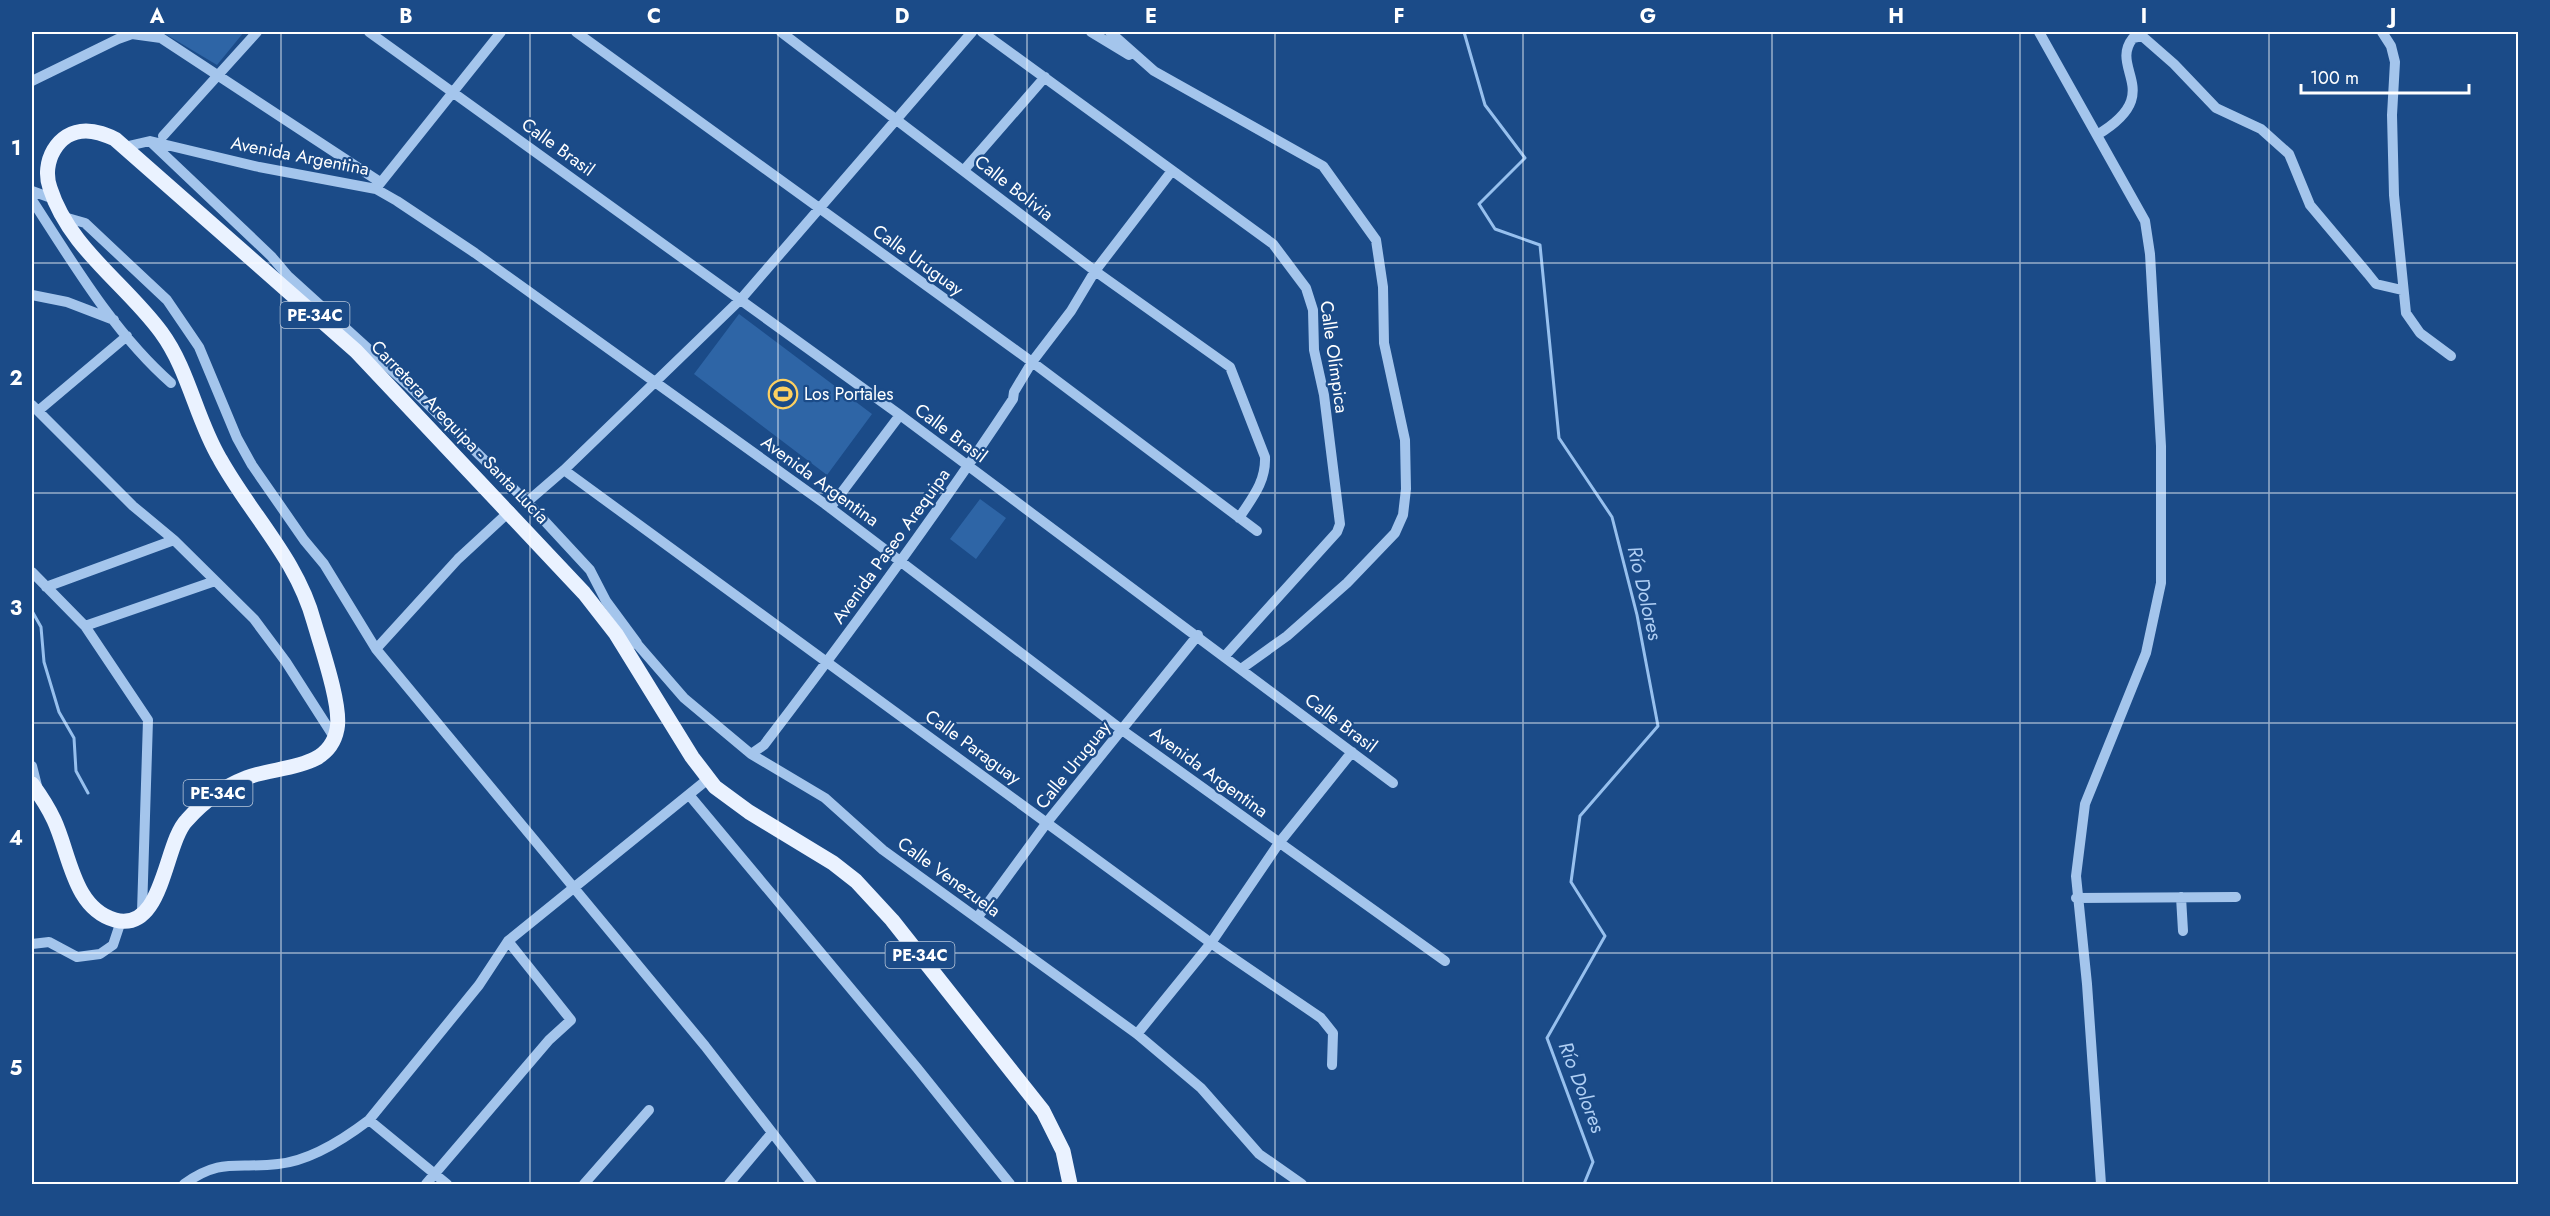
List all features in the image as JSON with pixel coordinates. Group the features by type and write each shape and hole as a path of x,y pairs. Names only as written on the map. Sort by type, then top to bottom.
{"main road":[{"name":"Carretera Arequipa - Santa Lucía","path":"334,737 338,717 335,702 314,620 297,576 219,458 181,367 162,333 88,255 54,199 46,174 47,164 61,141 84,131 116,139 356,351 584,593 616,634 708,779 723,794 749,812 833,863 877,903 1043,1111 1063,1151 1070,1185"},
{"name":"PE-34C","path":"121,921 142,912 158,895 174,838 192,814 237,782 317,758 334,737"},
{"path":"35,789 55,821 85,899 101,914 121,921"}],"street":[{"path":"163,136 220,76 257,32"},
{"path":"360,32 372,33"},
{"path":"32,81 90,51 132,34 162,38 378,185 501,32"},
{"name":"Calle Uruguay","path":"576,32 1032,363 1257,531"},
{"name":"Calle Bolivia","path":"781,32 896,117 1095,271 1230,367 1264,457 1265,471 1262,483 1239,518"},
{"path":"527,502 564,470 741,299 896,117 972,32"},
{"name":"Calle Olímpica","path":"982,32 1171,172 1273,244 1306,288 1312,310 1314,350 1324,395 1331,462 1341,513 1337,532 1224,657"},
{"path":"1091,32 1154,71 1323,166 1376,240 1383,287 1384,343 1405,440 1404,515 1395,533 1347,583 1287,636 1241,669"},
{"path":"1110,32 1154,71"},
{"path":"2039,32 2145,221 2150,254 2161,446 2161,583 2145,653 2085,804 2077,853 2076,898 2087,984 2101,1185"},
{"path":"2382,32 2391,46 2395,62 2392,115 2394,195 2406,313 2420,333 2451,356"},
{"name":"Calle Brasil","path":"372,33 900,415 1198,635 1392,783"},
{"path":"2097,135 2115,124 2131,104 2134,93 2127,52 2133,38 2142,36 2174,64 2216,108 2261,129 2289,154 2310,205 2376,284 2402,290"},
{"path":"964,170 1045,77"},
{"path":"150,141 271,256 288,276 407,384 527,502 590,570 606,601 638,645"},
{"name":"Avenida Argentina","path":"124,147 150,141 259,167 378,185 830,508 1122,730 1445,961"},
{"name":"Avenida Paseo Arequipa","path":"751,754 764,745 827,662 968,466 1013,399 1014,392 1032,363 1071,311 1095,271 1171,172"},
{"path":"32,191 54,199"},
{"path":"32,200 79,274 128,336 141,357 171,383"},
{"path":"64,217 85,223 167,300 199,347 237,438 247,456 304,540 324,564 376,649 705,1046 812,1185"},
{"path":"32,295 67,302 116,321"},
{"path":"128,336 35,408 133,506 174,540 269,636 334,737"},
{"path":"830,508 900,415"},
{"name":"Calle Paraguay","path":"564,470 1048,821 1211,943 1329,1026 1333,1033 1332,1065"},
{"path":"376,649 458,559 510,512"},
{"path":"46,587 174,540"},
{"path":"32,572 85,626 148,720 142,912"},
{"path":"85,626 215,581"},
{"name":"Calle Venezuela","path":"616,634 638,645 684,698 751,754 825,798 883,850 1137,1034 1201,1088 1259,1154 1302,1185"},
{"name":"Calle Uruguay","path":"976,918 1048,821 1198,635"},
{"path":"1137,1034 1211,943 1279,843 1352,752"},
{"path":"32,766 35,789"},
{"path":"184,1185 219,1165 279,1164 304,1156 350,1135 369,1120 479,985 508,941 690,796 708,779"},
{"path":"690,796 917,1068 1010,1185"},
{"path":"2181,897 2183,931"},
{"path":"2076,898 2236,897"},
{"path":"32,944 49,942 77,957 100,954 113,945 121,921"},
{"path":"426,1185 549,1040 571,1020 508,941"},
{"path":"584,1185 649,1110"},
{"path":"369,1120 447,1185"},
{"path":"729,1185 771,1134"},
{"path":"796,1164 804,1185"}],"shaded area":[{"path":"162,32 244,32 217,65"},
{"name":"Los Portales","path":"739,314 872,414 827,475 694,374"},
{"path":"980,499 1006,518 976,559 950,539"}],"waterway":[{"name":"Río Dolores","path":"1464,32 1485,105 1525,158 1479,204 1495,229 1540,245 1559,438 1612,517 1637,615 1658,726 1580,816 1571,882 1605,936 1547,1038 1593,1162 1584,1184"},
{"path":"32,611 41,627 44,662 59,712 74,738 76,771 88,793"}],"place":[{"name":"Los Portales","path":"783,394"}]}
